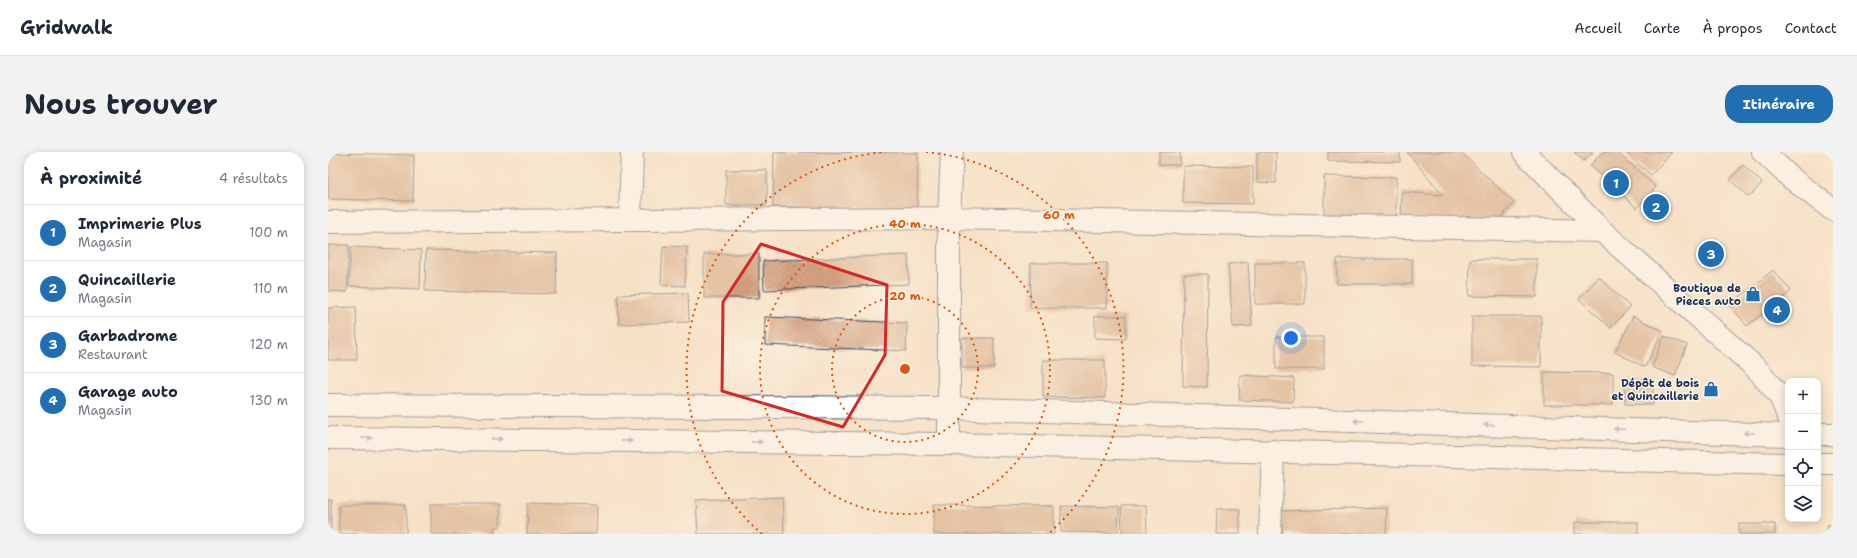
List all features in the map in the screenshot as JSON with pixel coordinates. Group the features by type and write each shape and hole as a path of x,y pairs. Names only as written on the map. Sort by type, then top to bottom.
{"main road":[{"path":"630,220 632,152"},
{"path":"949,444 949,218 952,152"},
{"path":"1524,152 1602,231 1758,370 1781,398 1787,414"},
{"path":"1763,152 1791,178 1833,210"},
{"path":"328,222 949,218 1602,231"},
{"path":"328,405 948,408 1785,435"},
{"path":"1821,434 1833,434"},
{"path":"328,438 949,444 1785,464"},
{"path":"1270,534 1273,451"},
{"path":"1821,464 1833,464"}],"highlighted area":[{"path":"761,244 887,285 885,355 843,427 722,391 723,302"}],"building":[{"path":"774,152 918,153 917,209 773,207"},
{"path":"1159,152 1180,152 1180,165 1159,165"},
{"path":"1257,152 1276,152 1276,183 1257,182"},
{"path":"1328,152 1400,152 1400,162 1328,161"},
{"path":"1407,152 1461,152 1514,203 1498,221 1401,219 1402,192 1443,195"},
{"path":"1574,152 1593,152 1584,161"},
{"path":"1602,152 1617,152 1656,187 1637,208 1590,166"},
{"path":"1625,152 1672,152 1651,175"},
{"path":"328,153 414,155 413,201 328,199"},
{"path":"1743,165 1762,183 1749,197 1730,180"},
{"path":"1183,166 1253,167 1253,204 1183,203"},
{"path":"726,170 767,170 767,205 726,205"},
{"path":"1324,176 1396,177 1396,219 1324,219"},
{"path":"328,245 349,245 347,292 328,291"},
{"path":"663,246 687,247 685,286 661,285"},
{"path":"351,247 421,250 420,289 349,286"},
{"path":"426,250 557,253 556,294 425,291"},
{"path":"704,254 759,254 759,298 704,298"},
{"path":"908,255 909,284 764,290 763,261"},
{"path":"1337,259 1412,259 1412,284 1337,284"},
{"path":"1470,259 1537,259 1537,297 1469,296"},
{"path":"1248,262 1252,326 1233,327 1228,264"},
{"path":"1031,263 1107,263 1107,308 1030,308"},
{"path":"1255,263 1305,263 1305,304 1255,304"},
{"path":"1773,270 1791,291 1747,326 1730,305"},
{"path":"1184,274 1208,274 1207,387 1183,386"},
{"path":"1599,277 1630,307 1611,328 1579,299"},
{"path":"688,293 689,322 619,324 618,295"},
{"path":"356,307 357,360 328,360 328,308"},
{"path":"1095,316 1126,316 1126,339 1095,338"},
{"path":"1472,316 1541,316 1541,367 1472,366"},
{"path":"1633,316 1663,331 1645,367 1615,352"},
{"path":"765,317 907,323 906,351 765,345"},
{"path":"1664,336 1687,345 1675,376 1652,367"},
{"path":"1276,337 1324,337 1324,369 1276,369"},
{"path":"962,338 994,338 994,368 962,368"},
{"path":"1043,360 1105,360 1105,398 1043,397"},
{"path":"1544,372 1613,373 1613,405 1544,405"},
{"path":"1240,375 1294,378 1293,402 1239,400"},
{"path":"1625,380 1653,380 1653,405 1625,404"},
{"path":"782,497 784,534 698,534 696,501"},
{"path":"328,499 331,499 331,534 328,534"},
{"path":"528,503 597,505 596,534 527,534"},
{"path":"431,504 500,504 500,527 494,527 494,534 431,534"},
{"path":"339,505 406,505 406,534 339,534"},
{"path":"934,505 1054,506 1054,534 934,534"},
{"path":"1061,506 1119,507 1118,533 1061,532"},
{"path":"1121,506 1146,506 1147,533 1122,534"},
{"path":"1387,508 1386,534 1283,534 1280,511"},
{"path":"1217,509 1240,509 1240,534 1216,534"},
{"path":"1575,522 1638,522 1638,534 1575,534"},
{"path":"1739,524 1775,524 1775,534 1739,534"},
{"path":"1828,525 1833,525 1833,534 1828,534"}],"place":[{"name":"Imprimerie Plus","path":"1616,183"},
{"name":"Quincaillerie","path":"1656,207"},
{"name":"Garbadrome","path":"1711,254"},
{"name":"Boutique de Pieces auto","path":"1753,294"},
{"name":"Garage auto","path":"1777,310"},
{"name":"Dépôt de bois et Quincaillerie","path":"1711,389"}]}
